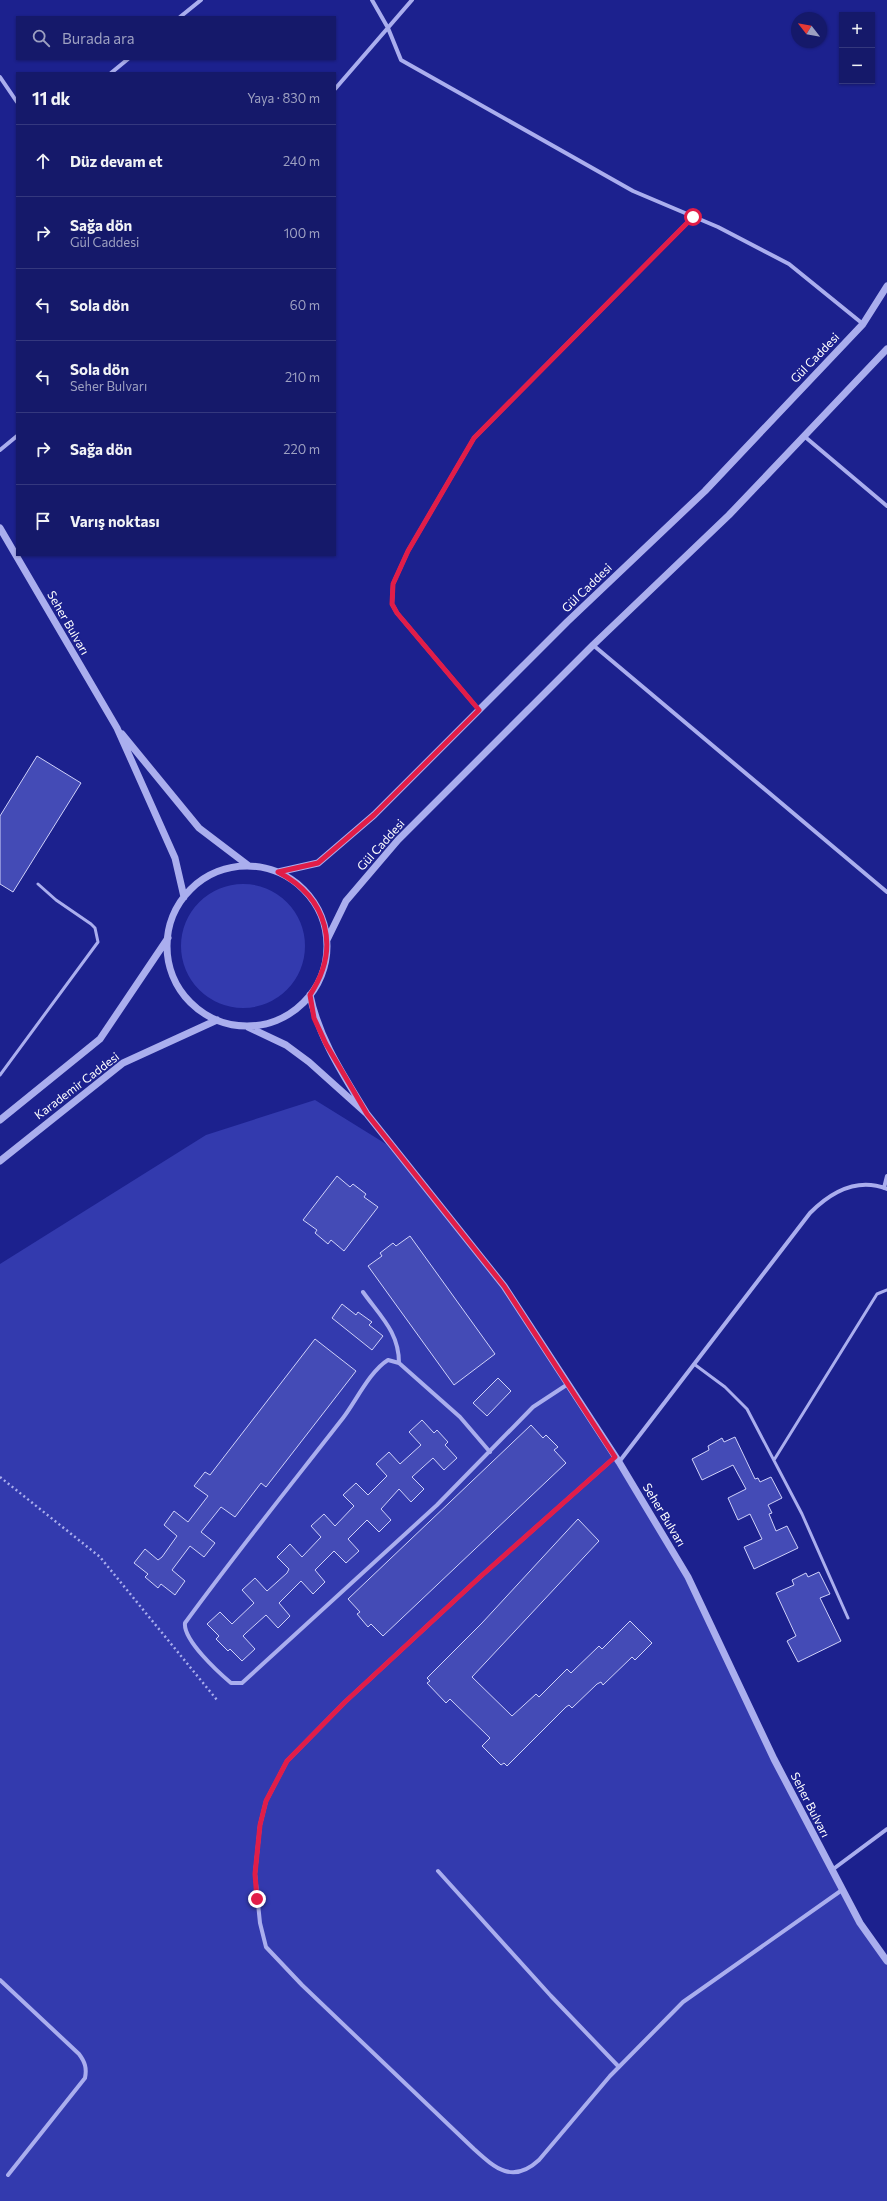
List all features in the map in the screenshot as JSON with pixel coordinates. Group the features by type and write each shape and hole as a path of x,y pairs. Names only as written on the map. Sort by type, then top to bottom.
{"street":[{"path":"181,16 201,0"},
{"path":"372,0 388,28 401,60 633,192 693,217 789,264 863,324"},
{"path":"336,88 412,0"},
{"path":"112,72 127,60"},
{"path":"0,77 16,101"},
{"path":"479,710 397,613 392,604 393,584 408,551 474,438 693,217"},
{"name":"Gül Caddesi","path":"278,872 318,863 374,815 479,710 705,490 863,324 887,286"},
{"name":"Gül Caddesi","path":"327,940 346,901 398,840 593,645 729,515 887,348"},
{"path":"804,436 887,506"},
{"path":"0,450 16,437"},
{"name":"Seher Bulvarı","path":"0,528 16,555"},
{"name":"Seher Bulvarı","path":"16,556 117,728 175,858 184,897"},
{"path":"593,645 887,892"},
{"name":"Seher Bulvarı","path":"117,728 199,828 249,866"},
{"path":"249,866 278,872 297,883 312,899 320,912 327,940 324,969 310,995 288,1015 268,1023 246,1026 231,1025 217,1020 192,1004 183,994 170,967 168,937 171,923 184,897 195,886 220,871 249,866"},
{"name":"Karademir Caddesi","path":"0,1120 100,1039 168,937"},
{"name":"Seher Bulvarı","path":"310,995 314,1018 326,1044 367,1114 504,1286 617,1460 688,1577 774,1759 860,1923 887,1961"},
{"name":"Karademir Caddesi","path":"0,1161 124,1063 217,1020"},
{"name":"Seher Bulvarı","path":"246,1026 286,1045 309,1062 367,1114"},
{"path":"842,1890 683,2002 619,2067 528,2170 506,2172 494,2166 474,2150 302,1984 266,1947 260,1923 255,1874 260,1825 266,1801 287,1761 345,1702 480,1577 617,1460 694,1364 810,1213 824,1198 843,1188 863,1185 885,1188 887,1176"},
{"path":"362,1292 395,1336 399,1348 399,1364"},
{"path":"490,1452 460,1417 399,1364 388,1360 375,1372 354,1404 229,1562 185,1623 186,1633 219,1673 231,1683 242,1682 437,1505 490,1452 533,1407 568,1384"},
{"path":"832,1870 887,1829"},
{"path":"438,1871 551,1996 619,2067"},
{"path":"0,1980 79,2054 83,2059 87,2072 86,2078 8,2175"}],"lane":[{"path":"0,1075 98,942 95,928 56,900 38,884"},
{"path":"774,1460 877,1294 887,1290"},
{"path":"694,1364 725,1387 746,1410 802,1514 848,1618"}],"path":[{"path":"0,1477 100,1557 217,1700"}],"shaded area":[{"path":"243,884 255,885 267,889 278,894 287,902 295,911 300,922 304,934 304,958 300,970 295,981 287,990 278,998 267,1003 255,1007 243,1008 231,1007 219,1003 208,998 199,990 191,981 186,970 182,958 181,946 182,934 186,922 191,911 199,902 208,894 219,889 231,885"},
{"path":"315,1100 386,1144 514,1302 676,1559 843,1893 887,1962 887,2201 0,2201 0,1264 206,1135"}],"building":[{"path":"37,756 81,783 13,892 0,884 0,816"},
{"path":"337,1176 350,1187 353,1184 366,1194 364,1197 378,1207 344,1251 331,1240 328,1244 315,1233 317,1230 303,1220"},
{"path":"410,1236 495,1354 454,1385 368,1266 382,1256 380,1253 393,1243 396,1246"},
{"path":"342,1304 356,1315 358,1312 372,1322 369,1325 383,1336 372,1350 332,1318"},
{"path":"315,1339 356,1371 266,1487 261,1483 235,1517 221,1507 201,1532 215,1543 204,1557 190,1546 172,1570 185,1581 175,1595 161,1584 158,1588 145,1577 148,1574 134,1563 145,1549 158,1560 162,1557 177,1536 164,1525 174,1511 188,1522 208,1496 194,1486 205,1472 210,1475"},
{"path":"498,1378 511,1391 487,1416 473,1403"},
{"path":"422,1420 434,1433 437,1430 448,1442 445,1445 457,1458 444,1470 433,1458 412,1477 424,1489 411,1502 399,1489 381,1509 391,1520 379,1532 367,1520 348,1539 359,1551 346,1563 334,1551 315,1570 325,1582 313,1594 301,1581 279,1603 290,1616 278,1628 266,1615 243,1636 255,1649 242,1661 230,1649 228,1651 216,1639 219,1636 207,1624 220,1612 232,1624 254,1603 242,1590 255,1578 267,1591 287,1573 289,1569 277,1557 290,1544 302,1557 321,1537 311,1526 324,1514 335,1526 354,1506 343,1495 356,1483 368,1495 387,1476 376,1464 389,1452 400,1464 421,1445 409,1432"},
{"path":"531,1425 543,1438 546,1435 558,1447 554,1450 566,1463 383,1636 371,1624 368,1627 357,1614 360,1612 348,1599"},
{"path":"735,1437 755,1479 758,1478 760,1482 771,1477 782,1498 768,1505 772,1513 769,1514 776,1531 787,1526 798,1548 754,1569 744,1547 762,1539 750,1514 738,1520 728,1498 746,1489 733,1465 702,1480 692,1459 709,1450 708,1446 722,1438 724,1442"},
{"path":"578,1519 599,1541 472,1677 512,1716 536,1694 539,1697 567,1669 571,1673 599,1646 602,1649 630,1621 652,1643 635,1660 632,1657 603,1685 601,1682 597,1684 572,1708 569,1705 566,1707 507,1766 504,1763 501,1765 482,1746 490,1738 450,1699 446,1703 427,1683 430,1681 427,1678 482,1623"},
{"path":"819,1572 830,1594 820,1598 841,1641 798,1662 787,1641 796,1636 776,1593 794,1585 792,1580 806,1573 808,1577"}],"route":[{"path":"257,1899 255,1874 260,1825 266,1801 287,1761 345,1702 480,1577 615,1457 504,1286 367,1114 326,1044 314,1018 310,995 318,983 324,969 327,955 325,926 320,912 312,899 291,879 278,872 318,863 374,815 479,710 397,613 392,604 393,584 408,551 449,478 474,438 693,217"}]}
